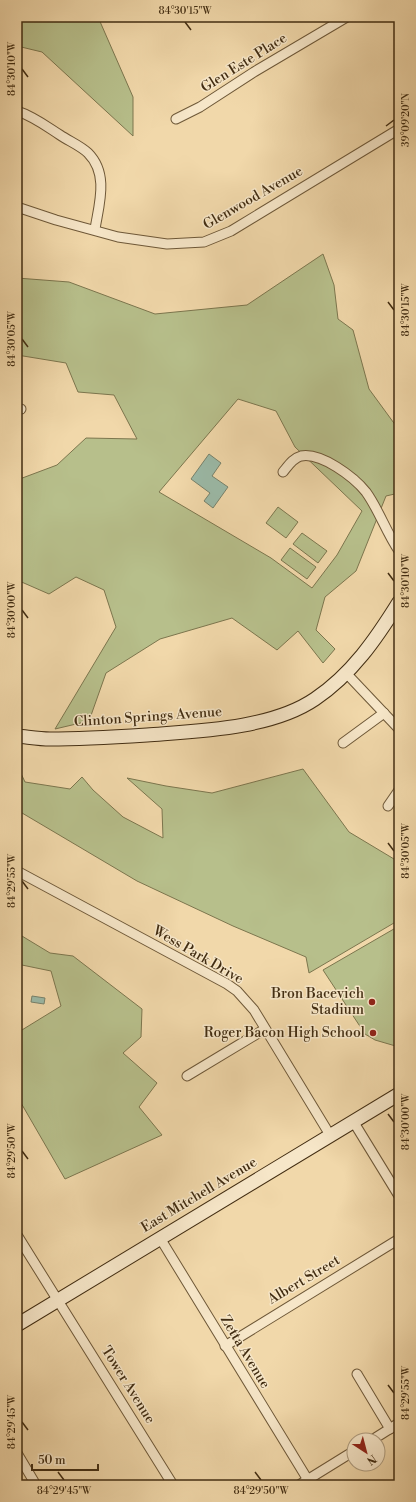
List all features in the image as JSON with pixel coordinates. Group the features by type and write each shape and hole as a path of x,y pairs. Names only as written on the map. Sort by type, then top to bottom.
{"street":[{"name":"Glen Este Place","path":"176,118 200,107 254,72 347,17"},
{"path":"17,111 37,120 86,152 96,162 100,171 102,182 94,229"},
{"name":"Glenwood Avenue","path":"17,207 56,220 94,229 118,237 167,244 204,242 231,231 399,130"},
{"path":"283,472 290,462 300,456 319,458 342,471 366,492 399,551"},
{"name":"Clinton Springs Avenue","path":"17,736 49,739 200,731 230,727 268,719 302,706 330,688 361,658 379,634 399,602"},
{"path":"346,673 399,729"},
{"path":"342,743 384,713"},
{"path":"388,806 399,790"},
{"name":"Wess Park Drive","path":"17,871 227,984 246,1000 254,1010 330,1134"},
{"path":"187,1076 265,1029"},
{"name":"East Mitchell Avenue","path":"17,1325 330,1134 399,1094"},
{"path":"353,1121 399,1196"},
{"name":"Tower Avenue","path":"17,1235 173,1485"},
{"name":"Zetta Avenue","path":"160,1238 225,1346 303,1482"},
{"name":"Albert Street","path":"225,1346 399,1239"},
{"path":"357,1374 390,1429"},
{"path":"385,1432 399,1423"},
{"path":"17,1454 36,1485"},
{"path":"303,1482 346,1456"}],"green space":[{"path":"17,17 98,17 133,97 133,136 42,52 17,46"},
{"path":"323,254 334,285 338,319 353,330 369,389 399,430 399,493 386,496 356,571 325,597 316,630 335,649 323,663 298,631 277,650 232,618 160,639 106,673 89,721 55,729 116,627 104,590 76,577 49,594 17,580 17,480 57,465 86,438 137,439 114,395 78,392 66,363 17,355 17,278 69,282 155,314 247,305","holes":["238,399 276,411 295,447 362,511 337,555 312,588 271,558 159,492"]},
{"path":"278,507 298,522 286,538 266,523"},
{"path":"302,533 327,551 318,563 293,544"},
{"path":"290,548 316,567 307,579 281,560"},
{"path":"17,765 25,782 70,789 82,777 93,790 123,817 163,838 162,809 127,778 212,793 303,769 349,832 399,862 399,920 309,973 306,957 233,926 137,881 17,810"},
{"name":"Bron Bacevich Stadium","path":"399,926 399,1047 375,1040 365,1034 323,970"},
{"path":"17,933 50,953 73,956 142,1009 141,1037 123,1053 157,1083 139,1107 162,1135 65,1179 17,1096 17,1033 61,1006 51,971 17,964"}],"shaded area":[{"path":"209,454 221,463 212,476 228,487 213,508 204,501 210,493 191,479"},
{"path":"32,996 45,998 44,1004 31,1002"}],"place":[{"name":"Bron Bacevich Stadium","path":"372,1002"},
{"name":"Roger Bacon High School","path":"373,1033"}]}
